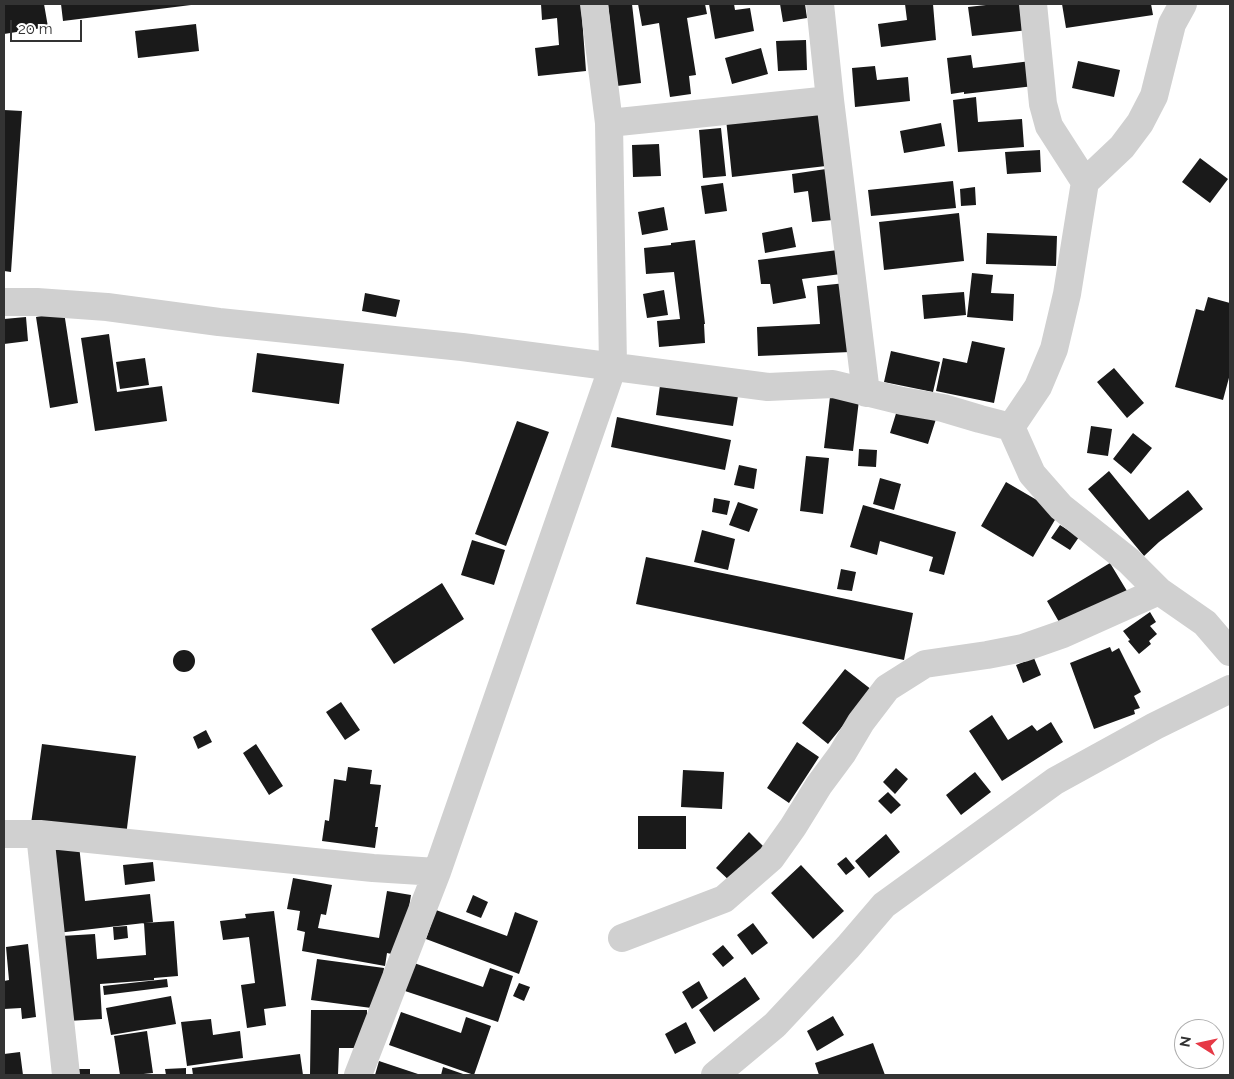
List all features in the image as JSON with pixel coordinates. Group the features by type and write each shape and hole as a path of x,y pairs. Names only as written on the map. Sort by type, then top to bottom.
{"street":[{"path":"358,1075 437,872 613,366 609,123 594,4"},
{"path":"820,4 866,393"},
{"path":"1033,4 1043,104 1048,126 1085,182"},
{"path":"1011,426 1038,387 1054,349 1067,294 1085,182 1122,147 1144,116 1154,96 1172,24 1184,4"},
{"path":"609,123 830,100"},
{"path":"4,302 37,302 107,307 219,322 462,347 768,387 833,384 902,401 943,408 980,420 1011,426"},
{"path":"1011,426 1032,474 1062,507 1129,561 1159,591 1205,623 1230,652"},
{"path":"622,938 724,899 771,858 842,754 861,722 887,688 925,664 1024,648 1063,634 1159,591"},
{"path":"715,1075 775,1025 848,948 884,905 1055,781 1155,726 1230,689"},
{"path":"4,834 40,834 373,868 437,872"},
{"path":"40,834 66,1075"}],"building":[{"path":"4,4 44,4 48,27 4,34"},
{"path":"61,4 191,4 191,5 63,21"},
{"path":"541,4 581,4 586,71 538,76 535,48 559,45 557,18 542,20"},
{"path":"608,4 632,4 641,83 617,86"},
{"path":"638,4 705,4 707,14 687,18 696,75 689,76 691,94 670,97 659,23 642,26"},
{"path":"709,4 734,4 735,10 750,8 754,31 715,39"},
{"path":"780,4 805,4 807,18 783,22"},
{"path":"905,4 933,4 936,40 881,47 878,24 907,20"},
{"path":"995,4 1025,4 1029,30 972,36 968,7"},
{"path":"1062,4 1151,4 1153,15 1066,28"},
{"path":"196,24 199,51 138,58 135,31"},
{"path":"806,40 807,70 778,71 776,41"},
{"path":"761,48 768,74 732,84 725,58"},
{"path":"971,55 973,68 1031,61 1034,86 951,94 947,58"},
{"path":"1078,61 1120,70 1114,97 1072,88"},
{"path":"875,66 877,80 908,77 910,101 855,107 852,68"},
{"path":"976,97 978,122 1022,119 1024,147 958,152 953,100"},
{"path":"819,108 826,166 732,177 726,119"},
{"path":"4,110 22,111 11,272 4,271"},
{"path":"941,123 945,146 904,153 900,131"},
{"path":"721,128 726,176 703,178 699,130"},
{"path":"659,144 661,176 633,177 632,145"},
{"path":"1040,150 1041,172 1007,174 1005,152"},
{"path":"1200,158 1228,179 1210,203 1182,182"},
{"path":"826,169 833,220 812,222 808,191 794,193 792,174"},
{"path":"953,181 956,208 871,216 868,190"},
{"path":"723,183 727,211 705,214 701,186"},
{"path":"975,187 976,205 961,206 960,189"},
{"path":"664,207 668,230 642,235 638,212"},
{"path":"959,213 964,261 884,270 879,222"},
{"path":"792,227 796,247 765,253 762,233"},
{"path":"987,233 1057,236 1056,266 986,264"},
{"path":"695,240 705,324 705,343 659,347 657,321 680,319 674,272 646,274 644,248"},
{"path":"838,250 841,274 802,279 806,298 773,304 770,284 761,284 758,260"},
{"path":"972,273 993,275 991,293 1014,294 1013,321 967,317"},
{"path":"846,283 850,352 758,356 757,327 820,324 817,286"},
{"path":"664,290 668,315 647,318 643,294"},
{"path":"964,292 966,315 924,319 922,295"},
{"path":"365,293 400,300 396,317 362,311"},
{"path":"1208,297 1230,303 1230,374 1223,400 1175,387 1196,309 1204,311"},
{"path":"64,312 78,403 50,408 36,317"},
{"path":"26,317 28,341 4,344 4,319"},
{"path":"109,334 117,392 162,386 167,421 95,431 81,338"},
{"path":"972,341 1005,348 994,403 936,391 943,358 967,363"},
{"path":"891,351 940,362 933,392 884,382"},
{"path":"257,353 344,364 339,404 252,392"},
{"path":"145,358 149,385 120,389 116,362"},
{"path":"1114,368 1144,403 1127,418 1097,382"},
{"path":"661,378 739,390 733,426 656,415"},
{"path":"830,397 859,400 853,451 824,448"},
{"path":"898,407 936,419 928,444 890,433"},
{"path":"617,417 731,440 725,470 611,447"},
{"path":"517,421 549,432 506,546 475,534"},
{"path":"1091,426 1112,429 1108,456 1087,453"},
{"path":"1133,433 1152,448 1131,474 1113,459"},
{"path":"859,449 877,450 876,467 858,466"},
{"path":"806,456 829,458 823,514 800,511"},
{"path":"739,465 757,469 754,489 734,485"},
{"path":"1109,471 1149,520 1188,490 1203,509 1159,542 1144,556 1088,489"},
{"path":"880,478 901,484 894,510 873,504"},
{"path":"1006,482 1059,513 1033,557 981,526"},
{"path":"714,498 730,501 727,515 712,512"},
{"path":"738,502 758,509 749,532 729,525"},
{"path":"863,505 956,532 944,575 929,571 933,557 880,541 877,555 850,547"},
{"path":"1060,525 1079,537 1070,550 1051,538"},
{"path":"702,530 735,539 728,570 694,562"},
{"path":"472,540 505,550 494,585 461,575"},
{"path":"646,557 913,613 904,660 636,604"},
{"path":"1110,563 1127,591 1063,629 1047,601"},
{"path":"841,569 856,572 852,591 837,589"},
{"path":"442,583 464,619 394,664 371,629"},
{"path":"1150,612 1156,622 1150,626 1157,634 1149,641 1151,644 1139,654 1128,641 1130,640 1123,631"},
{"path":"1110,647 1112,652 1119,648 1141,692 1134,696 1140,708 1134,710 1135,714 1094,729 1070,663"},
{"path":"184,650 192,653 195,661 192,669 184,672 176,669 173,661 176,653"},
{"path":"1034,658 1041,675 1023,683 1016,665"},
{"path":"845,669 872,690 828,744 802,723"},
{"path":"341,702 360,730 345,740 326,712"},
{"path":"992,715 1008,740 1032,725 1037,731 1051,722 1063,742 1002,781 969,731"},
{"path":"206,730 212,742 198,749 193,737"},
{"path":"797,742 819,757 789,803 767,788"},
{"path":"42,744 136,756 126,836 31,824"},
{"path":"256,744 283,786 269,795 243,753"},
{"path":"348,767 372,770 370,784 381,785 375,827 378,827 375,848 322,841 325,820 329,821 334,779 346,781"},
{"path":"896,768 908,779 895,794 883,782"},
{"path":"683,770 724,772 722,809 681,807"},
{"path":"975,772 991,792 961,815 946,795"},
{"path":"888,792 901,805 891,814 878,801"},
{"path":"638,816 686,816 686,849 638,849"},
{"path":"749,832 765,848 732,883 716,868"},
{"path":"886,834 900,852 869,878 855,861"},
{"path":"79,845 85,901 150,894 153,922 57,933 48,848"},
{"path":"846,857 855,868 846,875 837,864"},
{"path":"153,862 155,881 125,885 123,865"},
{"path":"801,865 844,911 813,939 771,893"},
{"path":"293,878 332,885 326,915 321,914 318,928 379,938 387,891 411,895 401,956 387,953 385,966 302,951 305,932 297,930 300,911 287,909"},
{"path":"473,895 488,902 481,918 466,912"},
{"path":"436,910 507,936 515,912 538,921 519,974 426,939"},
{"path":"274,911 286,1006 264,1009 266,1025 247,1028 241,985 255,983 249,937 223,940 220,921 246,918 245,914"},
{"path":"174,921 178,976 154,978 154,980 100,984 102,1019 68,1021 61,936 95,934 97,959 146,955 144,923"},
{"path":"753,923 768,943 752,955 737,935"},
{"path":"127,926 128,938 114,940 113,927"},
{"path":"28,944 36,1017 22,1019 21,1008 4,1009 4,981 9,980 6,947"},
{"path":"723,945 734,958 723,967 712,954"},
{"path":"317,959 384,968 379,1009 311,1000"},
{"path":"414,963 483,987 490,968 513,976 498,1022 405,991"},
{"path":"745,977 760,999 714,1032 699,1010"},
{"path":"167,979 168,987 104,995 103,986"},
{"path":"699,981 708,998 692,1009 682,992"},
{"path":"519,983 530,987 524,1001 513,996"},
{"path":"171,996 176,1024 111,1035 106,1008"},
{"path":"311,1010 367,1010 367,1048 339,1048 338,1075 310,1075"},
{"path":"401,1012 461,1033 466,1017 491,1026 474,1075 389,1045"},
{"path":"833,1016 844,1035 817,1051 807,1031"},
{"path":"211,1019 213,1035 240,1031 243,1058 187,1066 181,1022"},
{"path":"686,1022 696,1043 675,1054 665,1034"},
{"path":"147,1031 153,1073 120,1075 114,1036"},
{"path":"873,1043 885,1075 819,1075 815,1063"},
{"path":"20,1052 23,1075 4,1075 4,1054"},
{"path":"300,1054 303,1075 193,1075 192,1068"},
{"path":"379,1061 421,1075 375,1075"},
{"path":"443,1067 466,1075 441,1075"},
{"path":"186,1068 186,1075 166,1075 165,1069"},
{"path":"78,1069 90,1069 90,1075 78,1075"}]}
